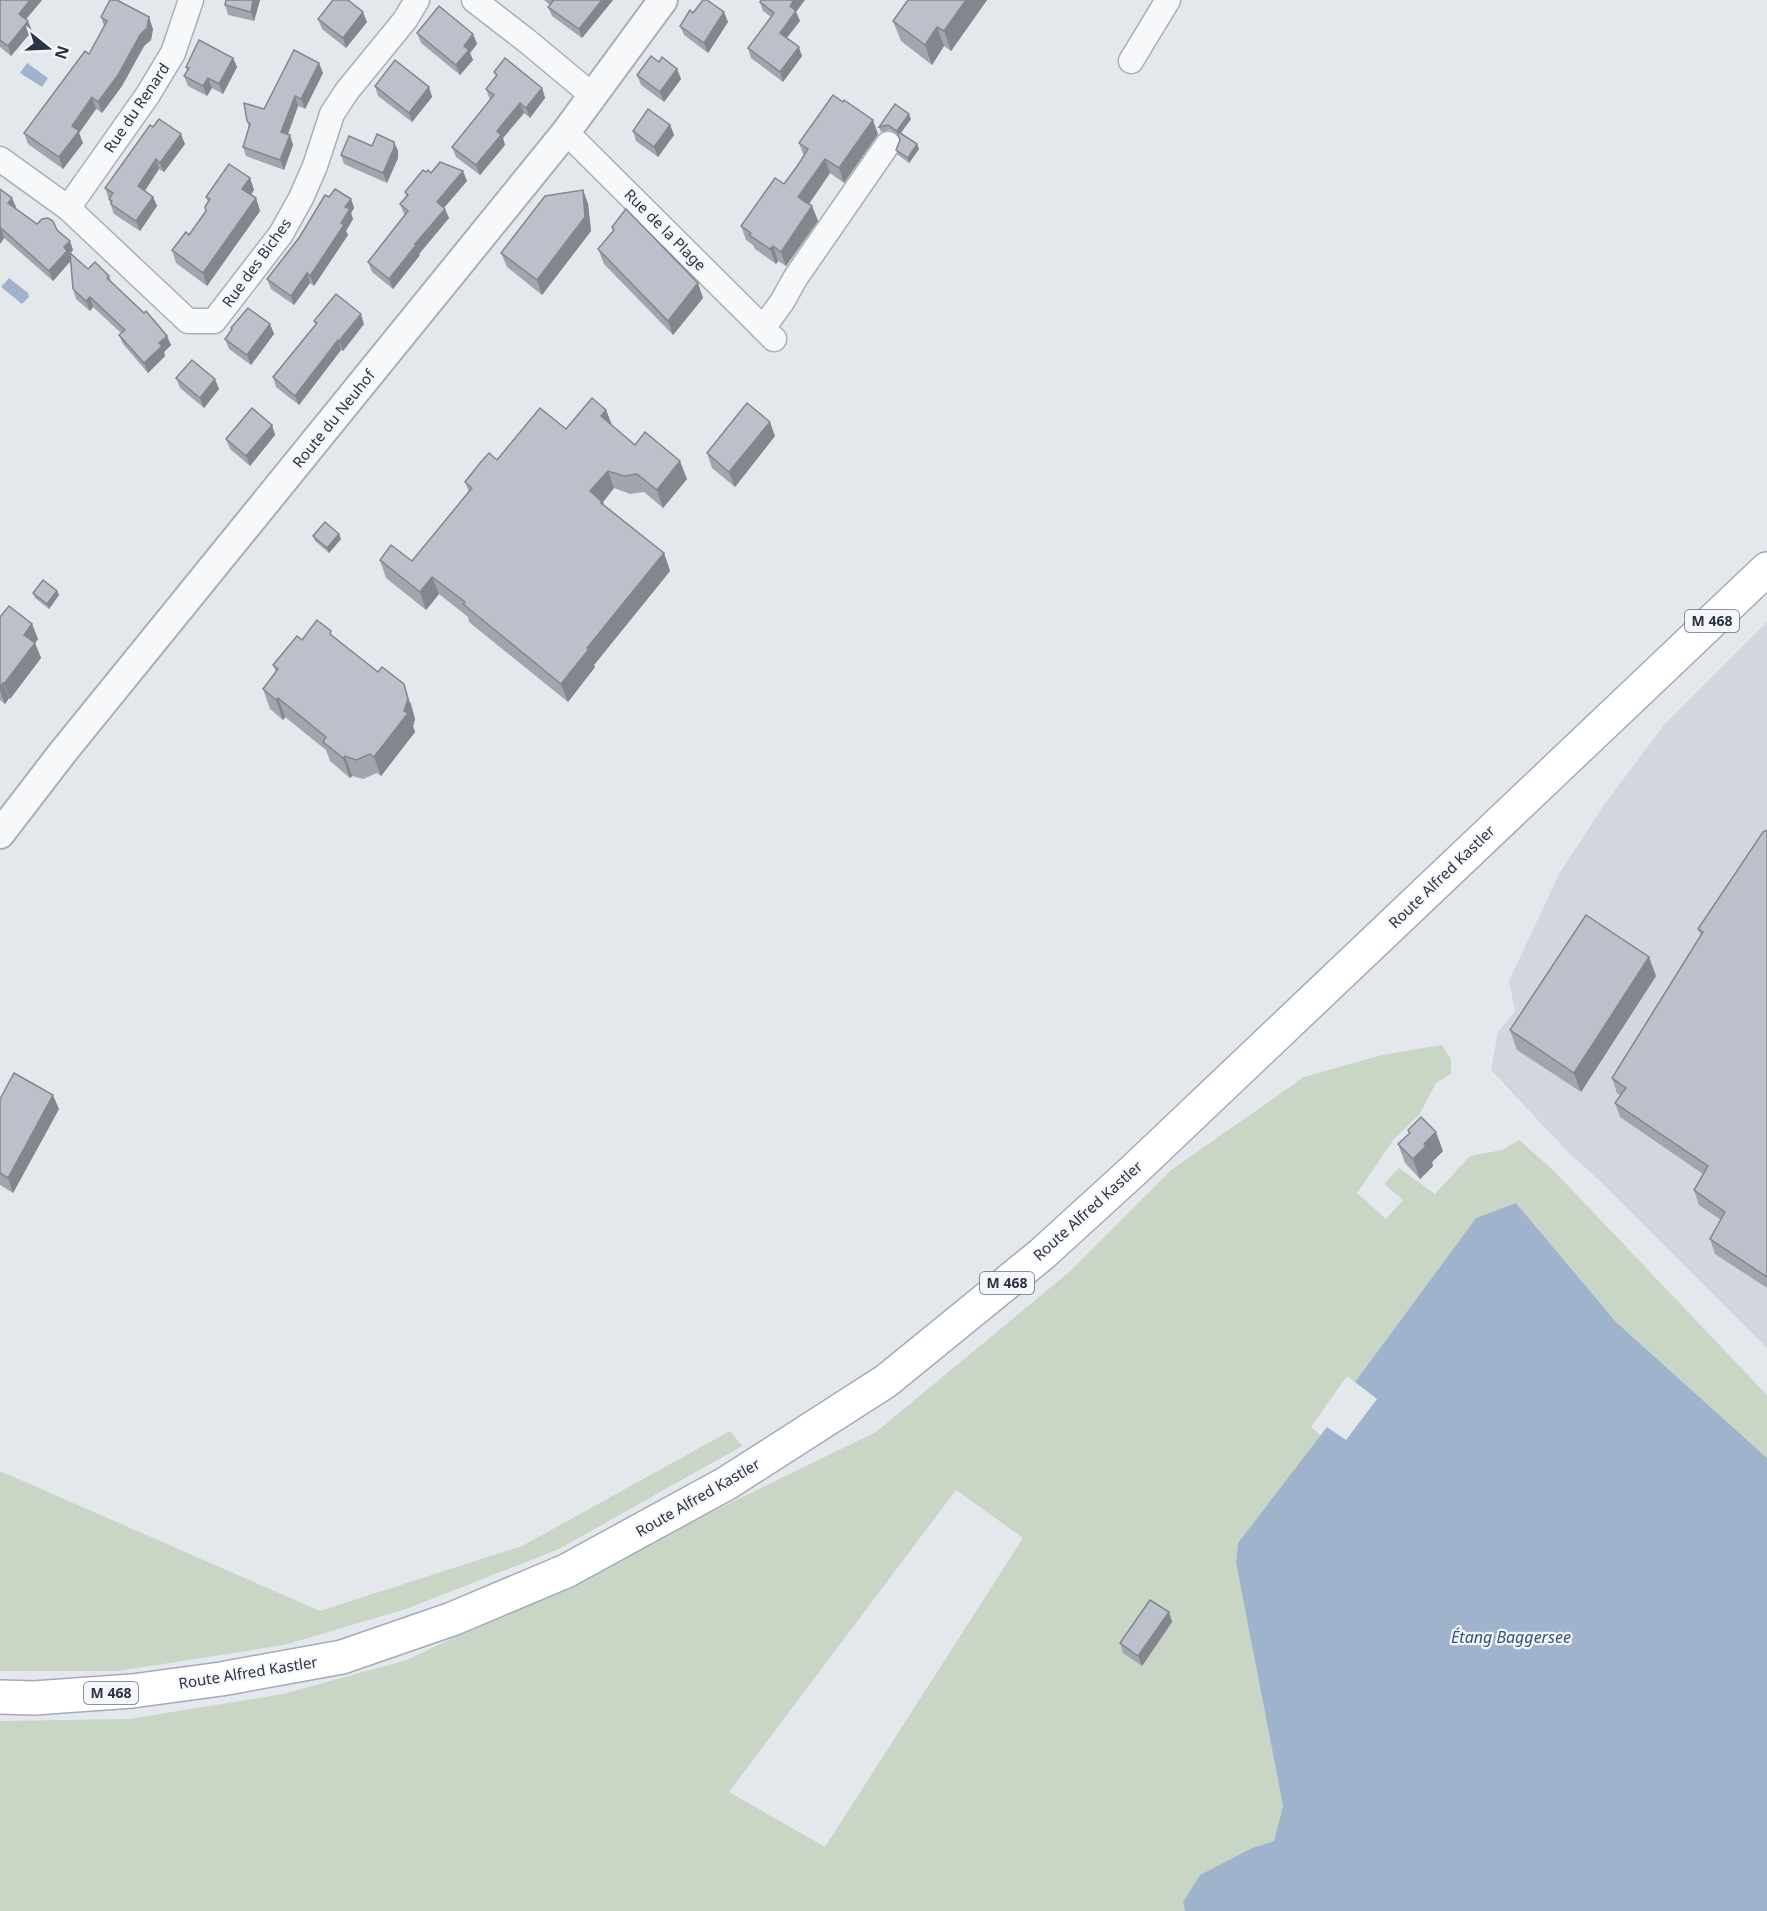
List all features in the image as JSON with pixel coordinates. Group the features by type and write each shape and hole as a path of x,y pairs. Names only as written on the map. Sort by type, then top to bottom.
{"main road":[{"name":"Route Alfred Kastler","path":"0,1697 34,1698 132,1691 221,1679 342,1657 452,1619 566,1571 727,1483 886,1381 1042,1254 1133,1171 1767,569"},
{"path":"0,1720 124,1706 172,1695 221,1679"}],"street":[{"name":"Rue du Renard","path":"68,208 147,96 173,53 191,0"},
{"name":"Rue des Biches","path":"0,159 68,208 188,321 214,321 281,234 315,166 332,114 347,91 405,20 417,0"},
{"path":"474,0 527,40 593,96"},
{"name":"Route du Neuhof","path":"0,834 70,743 566,132 663,0"},
{"path":"1131,61 1168,0"},
{"name":"Rue de la Plage","path":"566,132 769,334 782,302 796,277 888,144"}],"shaded area":[{"path":"1767,622 1767,1348 1567,1151 1491,1070 1498,1032 1515,1011 1509,981 1559,874 1604,805 1664,725"}],"green space":[{"path":"1442,1045 1451,1059 1451,1074 1436,1083 1419,1115 1394,1139 1357,1193 1386,1219 1403,1200 1384,1184 1399,1168 1435,1194 1470,1156 1502,1150 1519,1140 1552,1169 1767,1395 1767,1458 1616,1322 1516,1203 1476,1218 1355,1382 1347,1376 1311,1427 1321,1436 1238,1543 1236,1563 1283,1806 1274,1841 1252,1848 1183,1902 1185,1911 0,1911 0,1721 129,1719 283,1694 407,1660 876,1432 1068,1273 1171,1170 1304,1077 1382,1055","holes":["956,1490 1023,1538 825,1847 729,1792"]},
{"path":"730,1431 742,1446 559,1549 406,1609 284,1645 118,1671 0,1671 0,1471 320,1611 522,1546"}],"water":[{"path":"27,63 48,78 42,87 20,73"},
{"path":"9,278 28,293 29,297 22,304 1,287"},
{"name":"Étang Baggersee","path":"1516,1203 1616,1322 1767,1458 1767,1911 1185,1911 1183,1902 1200,1875 1252,1848 1274,1841 1283,1806 1236,1563 1238,1543 1327,1427 1346,1440 1377,1399 1355,1382 1476,1218"}],"building":[{"path":"0,0 30,0 19,14 28,21 8,46 0,40"},
{"path":"110,0 117,0 149,17 147,28 140,35 118,75 98,102 92,97 72,126 79,131 59,157 24,133 85,51 89,54 107,21 101,17"},
{"path":"226,0 253,0 251,12 225,5"},
{"path":"333,0 348,0 363,12 343,38 318,19"},
{"path":"552,0 602,0 579,29 548,7"},
{"path":"703,0 707,0 724,12 704,43 680,26 690,10 693,13"},
{"path":"761,0 794,0 790,6 796,11 780,33 799,47 780,72 748,48 774,13 760,2"},
{"path":"908,0 966,0 944,31 937,27 925,45 893,21"},
{"path":"439,6 473,34 464,46 469,50 456,65 417,33"},
{"path":"199,40 233,58 219,84 208,78 203,86 184,76"},
{"path":"294,50 319,63 301,99 295,96 281,132 290,135 280,160 243,147 250,124 247,121 244,103 264,109"},
{"path":"651,56 659,62 662,57 677,69 660,92 637,75"},
{"path":"505,58 542,88 526,108 520,103 497,131 501,135 476,165 452,147 494,95 486,89 497,75 494,72"},
{"path":"395,60 429,87 409,113 375,86"},
{"path":"833,95 873,120 839,168 825,159 798,197 812,206 781,252 773,246 770,249 749,235 751,233 741,226 775,178 784,184 798,165 808,149 799,143"},
{"path":"895,104 909,114 897,131 888,125 879,127"},
{"path":"648,109 670,125 654,147 633,131"},
{"path":"159,119 181,134 160,163 156,159 138,186 153,197 136,221 111,204 112,201 109,199 113,193 105,188 150,125 153,127"},
{"path":"897,131 917,144 908,158 896,150 900,140"},
{"path":"377,134 394,142 394,148 383,173 341,155 349,136 372,146"},
{"path":"440,162 463,171 437,202 445,209 389,279 368,262 408,211 400,204 408,195 405,192 423,170 431,173"},
{"path":"229,164 250,178 242,189 256,198 203,273 172,250 186,232 189,235 206,211 205,207 210,199 206,197"},
{"path":"0,189 12,198 8,203 37,224 42,219 48,218 53,221 57,230 70,241 64,247 67,251 49,271 0,229"},
{"path":"335,189 351,199 345,207 350,209 341,223 344,225 310,276 307,273 291,296 267,279 299,238 325,195 329,197"},
{"path":"583,190 585,217 537,280 501,253 545,196"},
{"path":"626,209 698,283 668,321 598,249 614,230 612,227"},
{"path":"70,253 88,269 95,262 109,276 107,278 144,313 146,311 167,336 159,343 162,346 144,363 119,335 125,330 90,297 86,301 73,289"},
{"path":"336,294 361,314 295,396 273,377 317,323 314,321"},
{"path":"248,308 270,324 247,355 225,339"},
{"path":"192,360 215,379 200,398 176,378"},
{"path":"592,398 606,410 601,416 635,445 645,432 680,461 657,490 637,474 624,476 608,471 590,491 601,503 664,553 587,648 589,649 561,684 463,604 465,602 432,577 420,592 380,560 391,545 412,561 472,488 465,482 480,463 489,453 497,460 540,408 566,429"},
{"path":"747,403 770,422 729,472 707,453"},
{"path":"252,408 272,425 246,456 226,439"},
{"path":"325,522 339,534 327,548 313,536"},
{"path":"43,580 57,591 47,604 33,593"},
{"path":"9,606 32,624 24,635 35,643 0,688 0,617"},
{"path":"317,620 331,631 330,634 378,672 382,667 404,684 408,699 404,711 408,713 374,757 370,754 356,760 345,756 343,758 323,742 326,737 278,698 276,700 263,689 278,669 273,665 297,636 302,640"},
{"path":"1767,830 1767,1277 1710,1239 1725,1212 1694,1190 1708,1166 1615,1103 1626,1088 1612,1078 1703,932 1698,929 1763,832"},
{"path":"1586,915 1649,957 1574,1073 1510,1030"},
{"path":"14,1073 53,1095 8,1178 0,1173 0,1099"},
{"path":"1421,1117 1436,1132 1413,1159 1398,1144 1410,1133 1408,1130"},
{"path":"1150,1600 1169,1612 1138,1656 1120,1643"}]}
